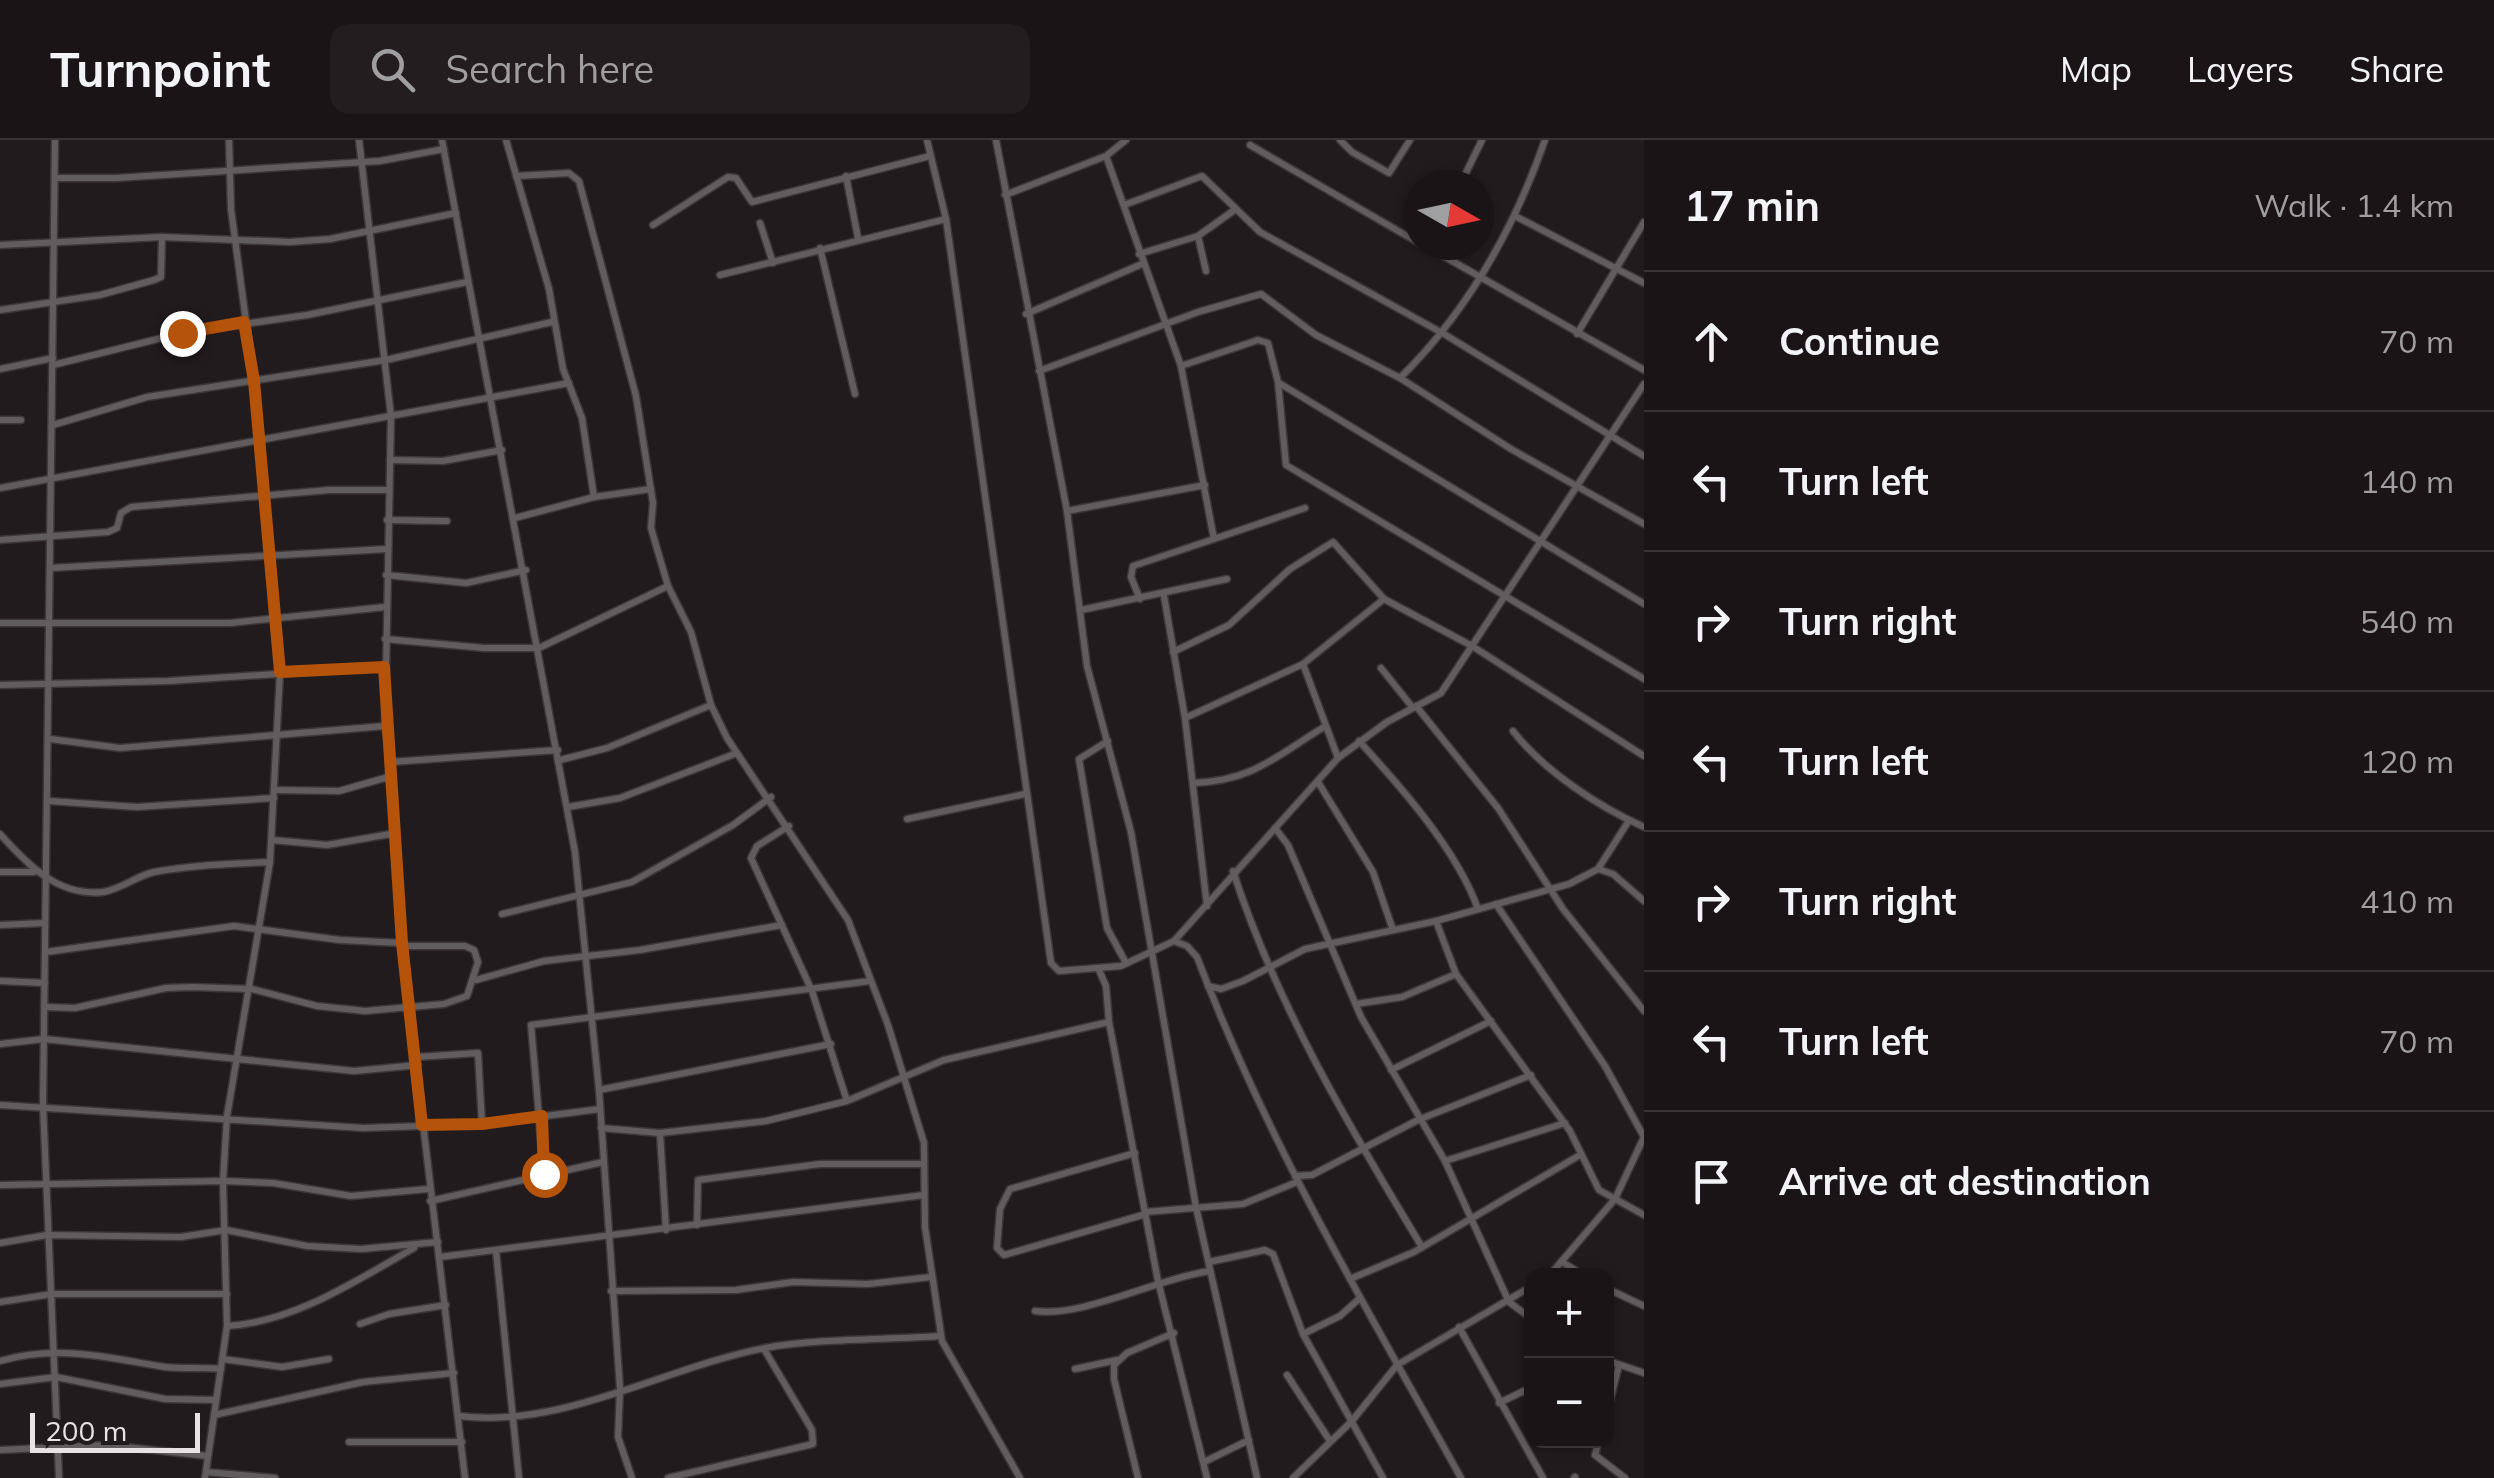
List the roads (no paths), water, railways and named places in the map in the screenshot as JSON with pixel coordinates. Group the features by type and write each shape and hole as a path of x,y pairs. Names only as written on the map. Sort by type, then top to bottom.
{"street":[{"path":"55,140 50,801 43,1106 59,1478"},
{"path":"229,140 235,240 254,381 280,672 270,862 252,988 233,1060 227,1116 223,1181 227,1326 206,1475 275,1478"},
{"path":"359,140 381,301 391,416 385,726 392,762 402,945 465,1478"},
{"path":"442,140 568,807 600,1090 620,1390 618,1437 632,1478"},
{"path":"506,140 549,289 552,322 582,418 594,497"},
{"path":"927,140 946,218 1050,964 1059,971 1099,970 1126,963 1174,940 1338,758 1359,741 1442,692 1505,594 1544,542 1644,384"},
{"path":"996,140 1026,314 1068,511 1088,666 1131,832 1196,1207 1256,1478"},
{"path":"1005,195 1106,156 1126,140"},
{"path":"1340,140 1352,152 1388,172 1410,140"},
{"path":"1467,170 1482,140"},
{"path":"1400,378 1444,334 1479,277 1515,216 1544,140"},
{"path":"1250,145 1404,233"},
{"path":"57,178 363,162 444,150"},
{"path":"652,225 728,177 736,178 752,202 930,156"},
{"path":"1106,156 1181,366 1214,539"},
{"path":"516,176 569,174 579,181 636,396 651,489 651,528 668,586 691,632 710,705 848,920 924,1143 931,1278 942,1336 1020,1478"},
{"path":"846,176 858,238"},
{"path":"1124,205 1202,176 1233,211 1260,232 1444,334 1644,456"},
{"path":"1139,254 1198,236 1233,211"},
{"path":"0,245 162,238 290,242 456,214"},
{"path":"1515,216 1644,283"},
{"path":"720,276 946,218"},
{"path":"1577,334 1644,222"},
{"path":"760,223 773,263"},
{"path":"1198,236 1206,271"},
{"path":"0,310 54,302 161,277 162,238"},
{"path":"820,248 855,394"},
{"path":"1450,260 1644,370"},
{"path":"1026,314 1142,264"},
{"path":"0,369 467,282"},
{"path":"1039,371 1261,294 1316,335 1400,378 1511,449 1644,524"},
{"path":"53,425 147,397 386,360 552,322"},
{"path":"1181,366 1263,340 1270,348 1278,382 1286,464 1644,679"},
{"path":"1278,382 1644,604"},
{"path":"0,488 569,384"},
{"path":"0,420 21,420"},
{"path":"390,460 443,460 502,450"},
{"path":"1068,511 1205,485"},
{"path":"515,518 594,497 651,489"},
{"path":"0,540 112,531 120,524 121,513 131,507 387,490"},
{"path":"1140,599 1131,577 1133,566 1305,508"},
{"path":"388,520 447,522"},
{"path":"1176,647 1229,625 1290,569 1328,543 1338,546 1384,599 1472,646 1644,756"},
{"path":"50,568 387,549"},
{"path":"386,575 466,583 526,570"},
{"path":"1080,610 1164,596 1227,579"},
{"path":"386,638 484,648 539,648 668,586"},
{"path":"1164,596 1176,647 1206,906"},
{"path":"1185,718 1303,664 1384,599"},
{"path":"0,623 214,623 386,607"},
{"path":"1303,664 1338,758"},
{"path":"0,685 50,681 168,682 384,667"},
{"path":"1381,668 1498,808 1552,889 1644,1011"},
{"path":"560,760 607,748 710,705"},
{"path":"50,739 120,748 385,726"},
{"path":"1193,783 1227,782 1256,771 1324,727"},
{"path":"1514,731 1526,748 1628,822 1644,827"},
{"path":"1108,740 1080,759 1107,928 1126,963"},
{"path":"1359,741 1396,781 1458,866 1478,909"},
{"path":"392,762 558,750"},
{"path":"568,807 620,798 738,753"},
{"path":"50,801 137,807 340,791 392,776"},
{"path":"1318,782 1372,872 1393,930"},
{"path":"907,819 1025,794"},
{"path":"502,914 632,882 733,825 770,797"},
{"path":"1208,986 1222,989 1293,953 1436,921 1552,889 1598,869 1628,822"},
{"path":"789,826 757,846 751,858 812,991 832,1044 847,1102"},
{"path":"1275,828 1288,845 1356,1004 1418,1120 1445,1161 1509,1302 1524,1314"},
{"path":"272,840 326,846 396,833"},
{"path":"0,834 35,872 48,880 103,892 148,874 270,862"},
{"path":"1598,869 1612,874 1643,903"},
{"path":"1233,871 1270,967 1363,1150 1422,1248"},
{"path":"0,872 35,872"},
{"path":"1203,890 1218,890"},
{"path":"1496,904 1604,1066 1644,1137 1615,1199 1556,1268"},
{"path":"1436,921 1456,974 1565,1123 1599,1190 1644,1215"},
{"path":"0,925 45,923"},
{"path":"475,980 584,955 640,950 782,925"},
{"path":"45,1008 98,1005 166,988 252,988 317,1006 365,1011 462,1002 475,980 478,962 469,948 340,940 259,928 204,927 46,952"},
{"path":"1183,932 1248,1086 1295,1179 1397,1365 1450,1450 1461,1478"},
{"path":"1174,940 1187,946"},
{"path":"1099,970 1106,986 1109,1022 1158,1281 1207,1478"},
{"path":"1356,1004 1402,997 1456,974"},
{"path":"544,1174 532,1025 812,991 870,980"},
{"path":"0,981 45,983"},
{"path":"1391,1070 1490,1021"},
{"path":"601,1128 660,1133 766,1121 847,1102 944,1060 1109,1022"},
{"path":"0,1044 44,1039 354,1071 478,1053 482,1124"},
{"path":"600,1090 832,1044"},
{"path":"1135,1153 1010,1189 1000,1209 997,1248 1004,1255 1146,1213 1253,1202 1418,1120 1531,1075"},
{"path":"0,1105 227,1116 363,1128 482,1124 600,1109"},
{"path":"1445,1161 1565,1123"},
{"path":"660,1133 666,1230"},
{"path":"1350,1279 1422,1248 1470,1218 1499,1206 1574,1155 1582,1156"},
{"path":"430,1201 604,1162"},
{"path":"697,1224 698,1180 820,1164 923,1164"},
{"path":"0,1185 223,1181 273,1183 352,1196 428,1189"},
{"path":"440,1258 924,1195"},
{"path":"0,1243 47,1235 181,1237 226,1230 307,1246 438,1242"},
{"path":"227,1326 265,1323 308,1306 419,1245"},
{"path":"496,1250 519,1478"},
{"path":"1035,1311 1060,1312 1158,1281 1271,1252 1303,1334 1383,1478"},
{"path":"1562,1262 1572,1268"},
{"path":"611,1291 721,1290 793,1282 868,1284 931,1278"},
{"path":"1294,1478 1352,1421 1397,1365 1426,1352 1459,1326 1524,1292"},
{"path":"1614,1292 1644,1306"},
{"path":"0,1302 52,1294 227,1294"},
{"path":"1303,1334 1340,1316 1360,1298"},
{"path":"360,1324 389,1314 446,1305"},
{"path":"1459,1326 1543,1478"},
{"path":"1075,1369 1118,1360 1174,1333"},
{"path":"459,1416 514,1416 549,1411 764,1348 942,1336"},
{"path":"668,1478 813,1444 812,1430 764,1348"},
{"path":"0,1361 56,1351 170,1368 221,1369"},
{"path":"222,1359 282,1367 329,1359"},
{"path":"1118,1360 1114,1379 1138,1478"},
{"path":"1614,1363 1644,1373"},
{"path":"1614,1385 1619,1365"},
{"path":"214,1416 363,1382 454,1374"},
{"path":"1287,1375 1330,1441"},
{"path":"0,1384 56,1377 165,1399 216,1400"},
{"path":"1499,1403 1524,1390"},
{"path":"1204,1462 1248,1440"},
{"path":"349,1442 462,1442"},
{"path":"0,1450 135,1446 208,1456"},
{"path":"1596,1448 1599,1461 1624,1478"}]}
